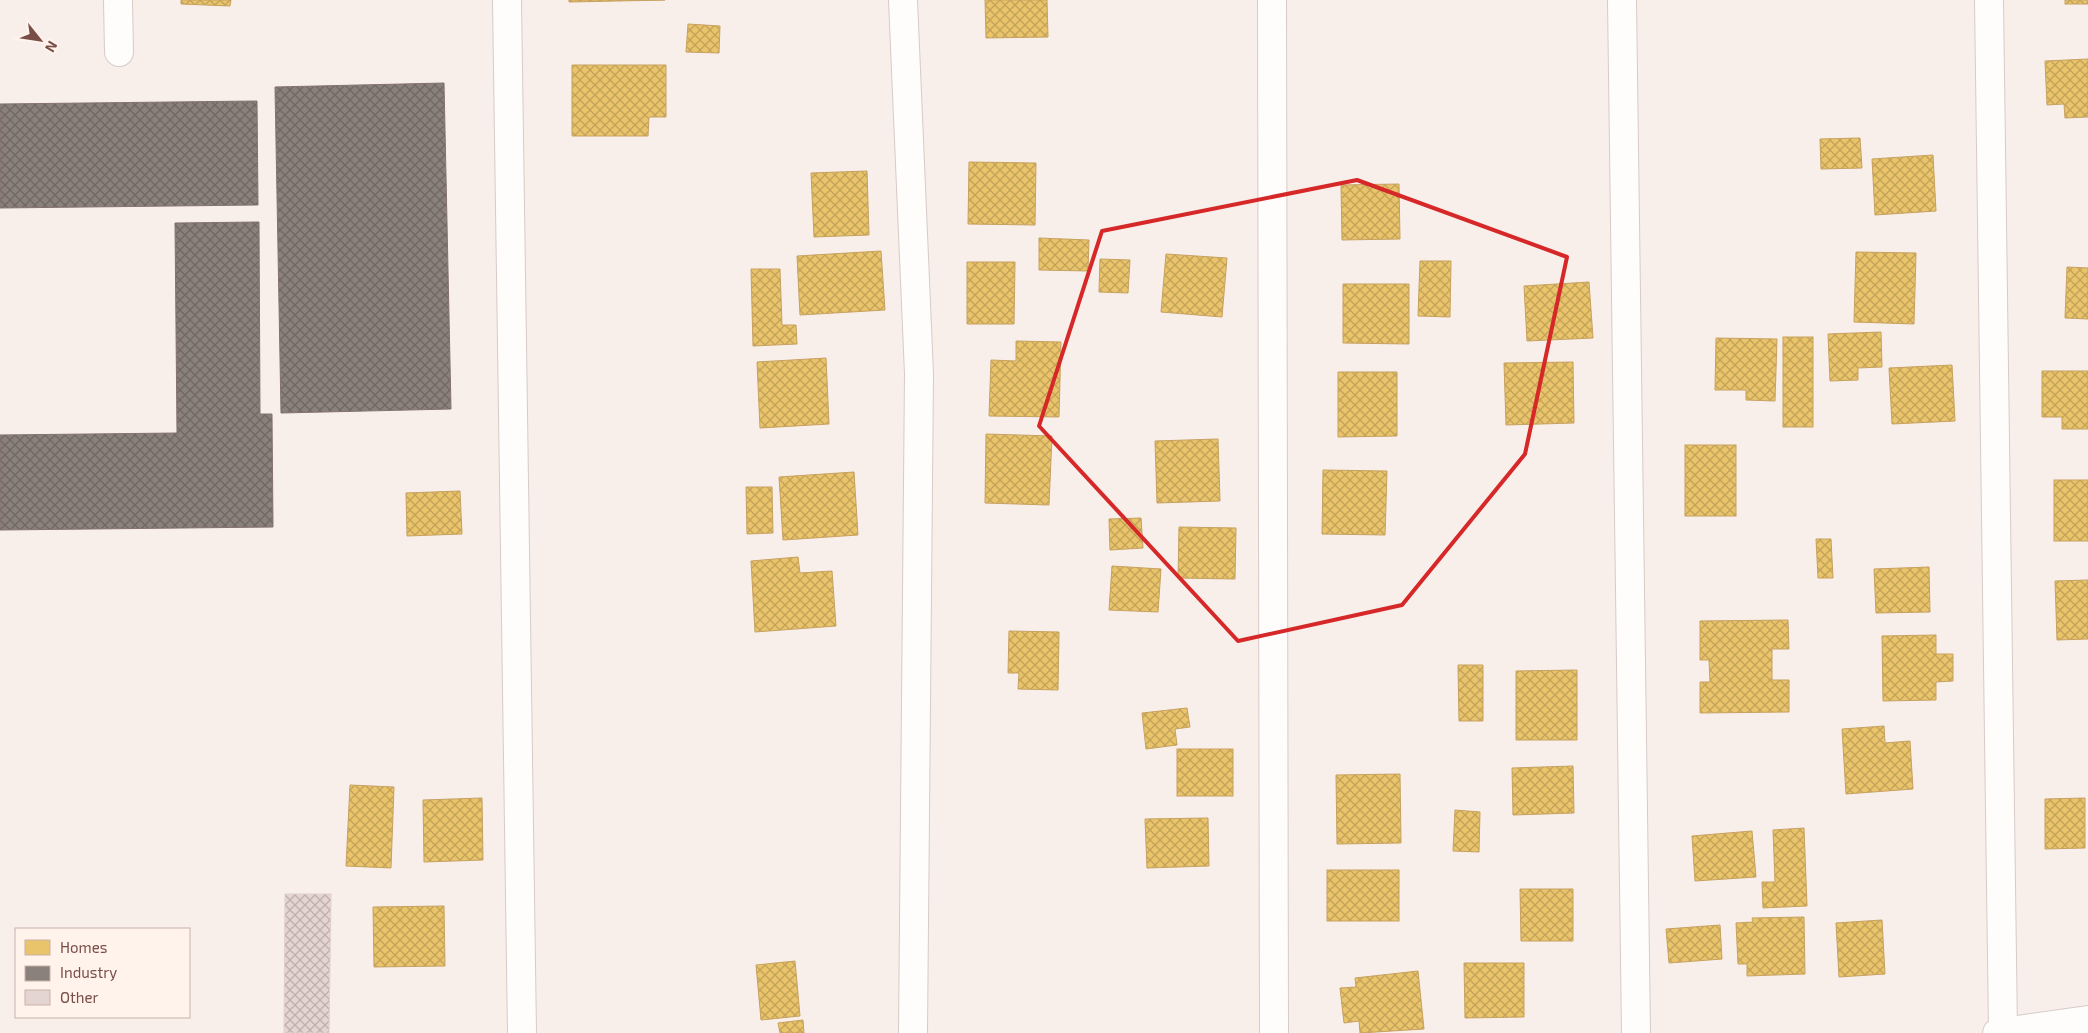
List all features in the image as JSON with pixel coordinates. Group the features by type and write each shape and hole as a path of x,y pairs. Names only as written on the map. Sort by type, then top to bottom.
{"street":[{"path":"118,0 119,52"},
{"path":"507,0 522,1033"},
{"path":"903,0 919,374 913,1033"},
{"path":"1272,0 1274,1033"},
{"path":"1622,0 1636,1033"},
{"path":"1989,0 2000,1033 2088,1020"}],"highlighted area":[{"path":"1357,180 1567,257 1525,454 1402,605 1238,641 1039,426 1102,231"}],"building: Homes":[{"path":"181,0 231,0 230,6 181,4"},
{"path":"569,0 665,0 569,2"},
{"path":"985,0 1047,0 1048,37 986,38"},
{"path":"2065,0 2088,0 2088,4 2065,4"},
{"path":"688,24 720,26 719,53 686,52"},
{"path":"2088,59 2088,117 2065,118 2064,104 2047,105 2045,61"},
{"path":"572,65 666,65 666,117 649,117 648,136 572,136"},
{"path":"1860,138 1862,168 1821,169 1820,139"},
{"path":"1933,155 1936,211 1875,215 1872,159"},
{"path":"969,162 1036,163 1035,225 968,224"},
{"path":"867,171 869,235 814,237 811,173"},
{"path":"1399,184 1400,239 1342,240 1341,185"},
{"path":"1039,238 1089,240 1088,271 1039,270"},
{"path":"881,251 885,310 800,315 797,256"},
{"path":"1856,252 1916,253 1914,324 1854,322"},
{"path":"1166,254 1227,258 1222,317 1161,312"},
{"path":"1100,259 1130,260 1128,293 1099,292"},
{"path":"1420,261 1451,261 1450,317 1418,316"},
{"path":"967,262 1015,262 1014,324 967,324"},
{"path":"2067,267 2088,268 2088,319 2065,318"},
{"path":"751,269 780,269 782,325 796,325 797,344 753,346"},
{"path":"1589,282 1593,338 1527,341 1524,286"},
{"path":"1343,284 1409,284 1409,344 1343,343"},
{"path":"1881,332 1882,367 1858,368 1858,380 1830,381 1828,334"},
{"path":"1783,337 1813,337 1813,427 1783,427"},
{"path":"1716,338 1777,339 1775,401 1746,400 1746,390 1715,390"},
{"path":"1016,341 1061,342 1059,417 989,416 991,360 1016,361"},
{"path":"826,358 829,424 760,428 757,362"},
{"path":"1573,362 1574,423 1506,425 1504,363"},
{"path":"1952,365 1955,421 1892,424 1889,368"},
{"path":"2042,371 2088,371 2088,429 2062,429 2062,417 2042,417"},
{"path":"1338,372 1397,372 1397,436 1338,437"},
{"path":"986,434 1052,436 1049,505 985,503"},
{"path":"1218,439 1220,501 1157,503 1155,441"},
{"path":"1685,445 1736,445 1736,516 1685,516"},
{"path":"1323,470 1387,471 1385,535 1322,534"},
{"path":"854,472 858,535 783,540 779,477"},
{"path":"2054,480 2088,480 2088,541 2054,541"},
{"path":"746,487 772,487 773,533 747,534"},
{"path":"460,491 462,534 407,536 406,493"},
{"path":"1141,518 1143,548 1110,550 1109,519"},
{"path":"1179,527 1236,528 1235,579 1178,578"},
{"path":"1816,539 1831,539 1833,578 1818,578"},
{"path":"798,557 800,573 832,571 836,626 755,632 751,561"},
{"path":"1112,566 1161,569 1158,612 1109,610"},
{"path":"1929,567 1930,612 1876,613 1874,569"},
{"path":"2088,580 2088,639 2057,640 2055,581"},
{"path":"1788,620 1789,649 1772,649 1772,680 1789,680 1789,712 1700,713 1700,682 1710,682 1709,660 1700,660 1700,621"},
{"path":"1009,631 1059,632 1058,690 1018,689 1019,673 1008,673"},
{"path":"1936,635 1936,654 1953,654 1953,681 1936,682 1936,700 1883,701 1882,636"},
{"path":"1458,665 1483,665 1483,721 1459,721"},
{"path":"1577,670 1577,740 1516,740 1516,671"},
{"path":"1187,708 1190,727 1175,729 1177,745 1146,749 1142,713"},
{"path":"1884,726 1885,743 1910,741 1913,789 1846,794 1842,729"},
{"path":"1177,749 1233,749 1233,796 1177,796"},
{"path":"1573,766 1574,813 1513,815 1512,768"},
{"path":"1400,774 1401,843 1337,844 1336,775"},
{"path":"350,785 394,787 391,868 346,866"},
{"path":"482,798 483,860 424,862 423,800"},
{"path":"2085,798 2085,848 2045,849 2045,799"},
{"path":"1455,810 1480,812 1479,852 1453,851"},
{"path":"1208,818 1209,866 1147,868 1145,819"},
{"path":"1804,828 1807,906 1763,908 1762,882 1775,882 1773,830"},
{"path":"1752,831 1756,877 1695,881 1692,836"},
{"path":"1327,870 1399,870 1399,921 1327,921"},
{"path":"1520,889 1573,889 1573,941 1521,941"},
{"path":"444,906 445,966 374,967 373,907"},
{"path":"1804,917 1805,974 1747,976 1747,964 1738,964 1736,923 1753,922 1752,918"},
{"path":"1882,920 1885,974 1839,977 1836,923"},
{"path":"1720,925 1722,959 1669,963 1666,929"},
{"path":"795,961 800,1016 761,1020 756,965"},
{"path":"1464,963 1524,963 1524,1017 1465,1018"},
{"path":"1418,971 1424,1029 1360,1033 1359,1021 1344,1023 1340,988 1356,987 1355,978"},
{"path":"803,1020 804,1033 780,1033 778,1023"}],"building: Industry":[{"path":"444,83 451,409 281,413 275,87"},
{"path":"257,101 258,205 0,208 0,104"},
{"path":"259,222 260,414 272,414 273,527 0,530 0,435 177,433 175,223"}],"building: Other":[{"path":"285,894 331,894 329,1033 284,1033"}]}
